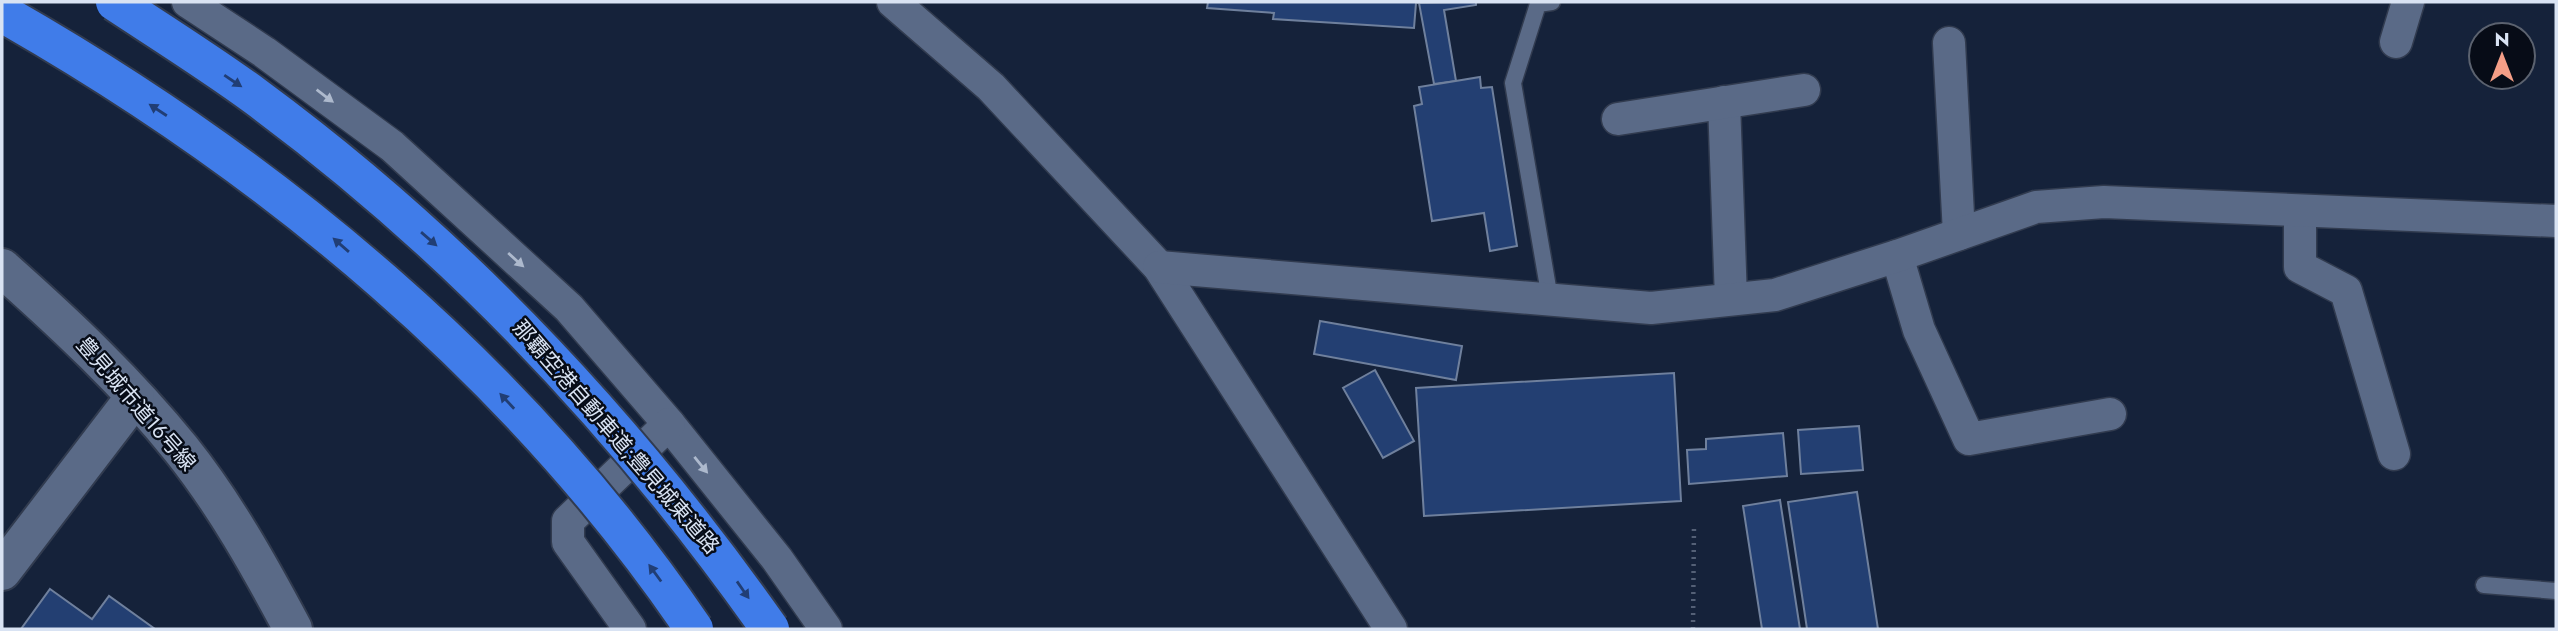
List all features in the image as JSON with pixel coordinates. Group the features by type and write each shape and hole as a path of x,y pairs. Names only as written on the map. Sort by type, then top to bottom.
{"highway":[{"name":"那覇空港自動車道;豊見城東道路","path":"115,2 255,96 446,253 543,348 708,541 771,629"},
{"path":"2,13 198,135 310,219 401,298 491,384 569,467 654,571 694,629"}],"street":[{"path":"188,2 264,51 392,146 569,308 669,424 777,559 826,629"},
{"path":"893,2 991,87 1159,267 1391,629"},
{"path":"2396,42 2408,2"},
{"path":"1948,43 1959,234"},
{"path":"1618,119 1804,90"},
{"path":"1724,102 1731,299"},
{"path":"1159,267 1651,308 1775,295 1898,256 2036,207 2104,202 2556,220"},
{"path":"2300,211 2300,267 2346,291 2394,454"},
{"path":"1898,256 1919,330 1969,439 2110,414"},
{"name":"豊見城市道16号線","path":"2,268 72,330 182,450 242,539 293,629"},
{"path":"2,571 135,397"},
{"path":"631,629 568,542 568,521 669,424"}],"lane":[{"path":"1550,299 1513,83 1538,4 1552,2"},
{"path":"2484,585 2556,591"}],"path":[{"path":"1693,629 1694,524"}],"building":[{"path":"1208,2 1424,2 1416,3 1414,28 1273,19 1274,13 1207,8"},
{"path":"1476,2 1476,5 1444,10 1456,81 1434,84 1419,3"},
{"path":"1480,77 1481,88 1492,87 1517,246 1490,251 1484,213 1432,221 1414,106 1422,104 1419,87"},
{"path":"1320,321 1462,346 1456,380 1314,354"},
{"path":"1375,370 1414,441 1383,458 1343,388"},
{"path":"1674,373 1681,501 1424,516 1416,388"},
{"path":"1859,426 1863,470 1801,474 1798,430"},
{"path":"1783,433 1787,476 1689,484 1687,450 1706,449 1706,439"},
{"path":"1857,492 1878,629 1807,629 1788,502"},
{"path":"1780,500 1800,629 1762,629 1743,506"},
{"path":"50,589 92,619 109,596 155,629 21,629"}]}
